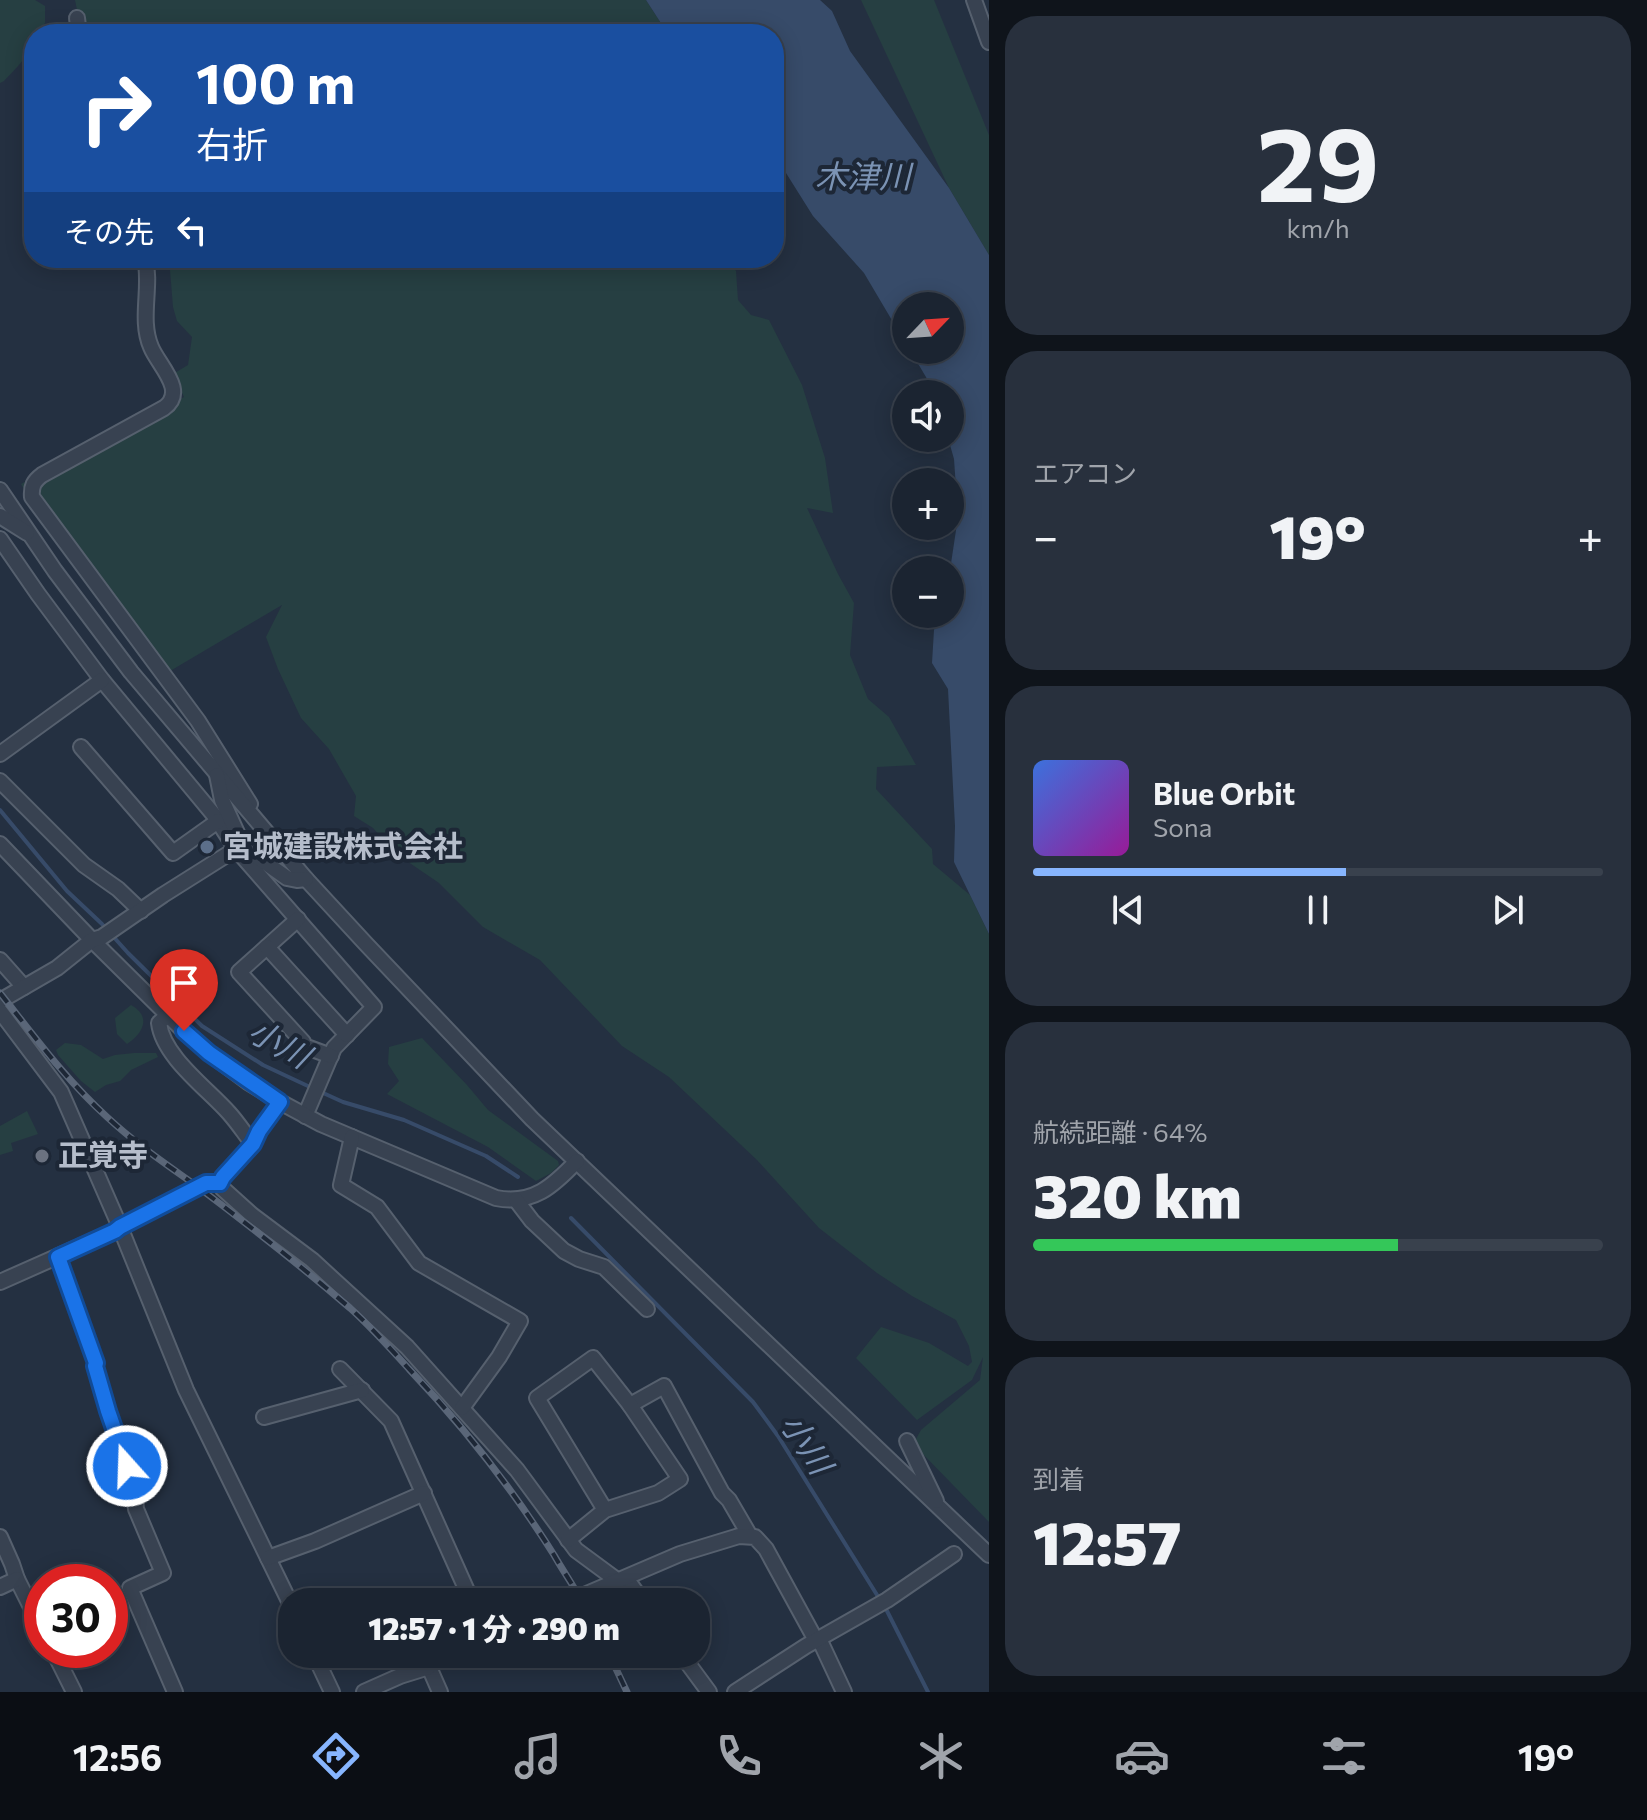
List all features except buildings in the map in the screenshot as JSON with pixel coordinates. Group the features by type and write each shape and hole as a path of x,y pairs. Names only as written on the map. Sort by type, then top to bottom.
{"street":[{"path":"974,0 989,42"},
{"path":"77,18 78,24"},
{"path":"146,268 147,333 151,348 174,388 173,398 164,408 42,475 32,485 32,497 198,721 244,792 261,826"},
{"path":"0,490 131,672 306,879 532,1119 989,1555"},
{"path":"0,516 31,536"},
{"path":"0,539 102,680 218,821 236,849 374,1007 334,1048 305,1116"},
{"path":"0,754 102,680"},
{"path":"81,747 173,853 218,821"},
{"path":"217,774 222,800 238,835 236,849"},
{"path":"0,781 84,865 118,889 135,914"},
{"path":"0,844 209,1053 305,1116 496,1198 527,1198 545,1189 577,1161"},
{"path":"0,1001 57,968 97,938 236,849 249,851 287,878 306,879"},
{"path":"298,919 239,972 304,1046 328,1063"},
{"path":"267,947 347,1035"},
{"path":"0,960 24,987"},
{"path":"0,1011 61,1092 186,1390 283,1588"},
{"path":"168,1015 159,1023 165,1043 253,1144"},
{"path":"220,1183 253,1144 280,1102"},
{"path":"352,1137 341,1185 377,1207 419,1263 520,1321 499,1357 462,1408"},
{"path":"0,1282 115,1231 206,1183 220,1183"},
{"path":"220,1183 224,1191 312,1260 407,1347 517,1470 576,1550 618,1581 633,1588"},
{"path":"516,1200 532,1221 564,1251 604,1267 647,1309"},
{"path":"58,1257 96,1363 108,1411 134,1487 136,1509 163,1573 130,1588 175,1692"},
{"path":"568,1540 605,1510 658,1493 680,1479 630,1405 593,1358 537,1398 605,1510"},
{"path":"340,1369 391,1421 466,1588"},
{"path":"630,1405 664,1386 722,1493 750,1536"},
{"path":"264,1417 362,1390"},
{"path":"907,1441 939,1509"},
{"path":"268,1558 424,1493"},
{"path":"601,1588 680,1554 739,1536 758,1539 822,1645 844,1692"},
{"path":"0,1537 24,1593"},
{"path":"735,1692 887,1600 954,1554"},
{"path":"0,1587 17,1579"},
{"path":"62,1668 74,1692"},
{"path":"321,1668 332,1692"},
{"path":"364,1692 426,1668"},
{"path":"429,1668 440,1692"},
{"path":"691,1668 709,1692"}],"green space":[{"path":"0,0 35,0 45,6 45,23 24,24 24,59 0,83"},
{"path":"75,0 646,0 662,24 80,24"},
{"path":"861,0 934,0 989,135 989,255 949,188"},
{"path":"170,268 734,268 738,300 751,315 769,320 802,385 825,458 833,513 807,508 854,603 850,655 868,699 889,717 916,765 877,767 876,789 932,849 933,864 970,895 989,934 989,1522 918,1449 916,1439 921,1430 980,1380 983,1357 972,1380 917,1420 856,1358 881,1327 929,1343 968,1366 972,1362 969,1346 956,1320 877,1273 819,1228 757,1160 669,1077 622,1046 540,960 483,927 439,883 398,855 373,828 354,816 356,796 329,749 301,718 266,637 282,605 165,674 33,505 21,484 184,397 173,374 188,365 192,337 177,321"},
{"path":"131,1005 141,1015 143,1025 127,1044 117,1034 115,1018"},
{"path":"422,1038 488,1110 558,1161 559,1165 536,1181 488,1147 387,1094 399,1081 388,1064 389,1047"},
{"path":"65,1043 81,1045 103,1059 134,1053 156,1053 158,1057 131,1070 120,1081 95,1092 58,1055 56,1050"},
{"path":"27,1111 38,1134 11,1143 13,1151 0,1155 0,1126"}],"water":[{"name":"木津川","path":"646,0 820,0 832,11 850,51 949,188 989,255 989,934 954,862 948,689 932,663 935,628 964,628 964,556 952,556 955,540 964,540 964,468 955,468 952,452 964,452 964,380 928,380 918,364 964,364 964,292 892,292 892,320 864,273 813,216 784,171 784,24 662,24"}],"waterway":[{"name":"小川","path":"0,810 67,891 202,1026 263,1065 343,1102 404,1120 486,1156 518,1177"},
{"name":"小川","path":"571,1218 753,1402 778,1436 887,1611 928,1692"}],"railway":[{"path":"0,993 64,1073 107,1117 294,1262 350,1308 380,1338 449,1413 486,1459 538,1530 574,1588"},
{"path":"616,1668 627,1692"}],"place":[{"name":"宮城建設株式会社","path":"207,847"},
{"name":"正覚寺","path":"42,1156"}],"route":[{"path":"127,1466 96,1363 58,1257 206,1183 220,1183 253,1144 280,1102 248,1082 184,1031"}]}
